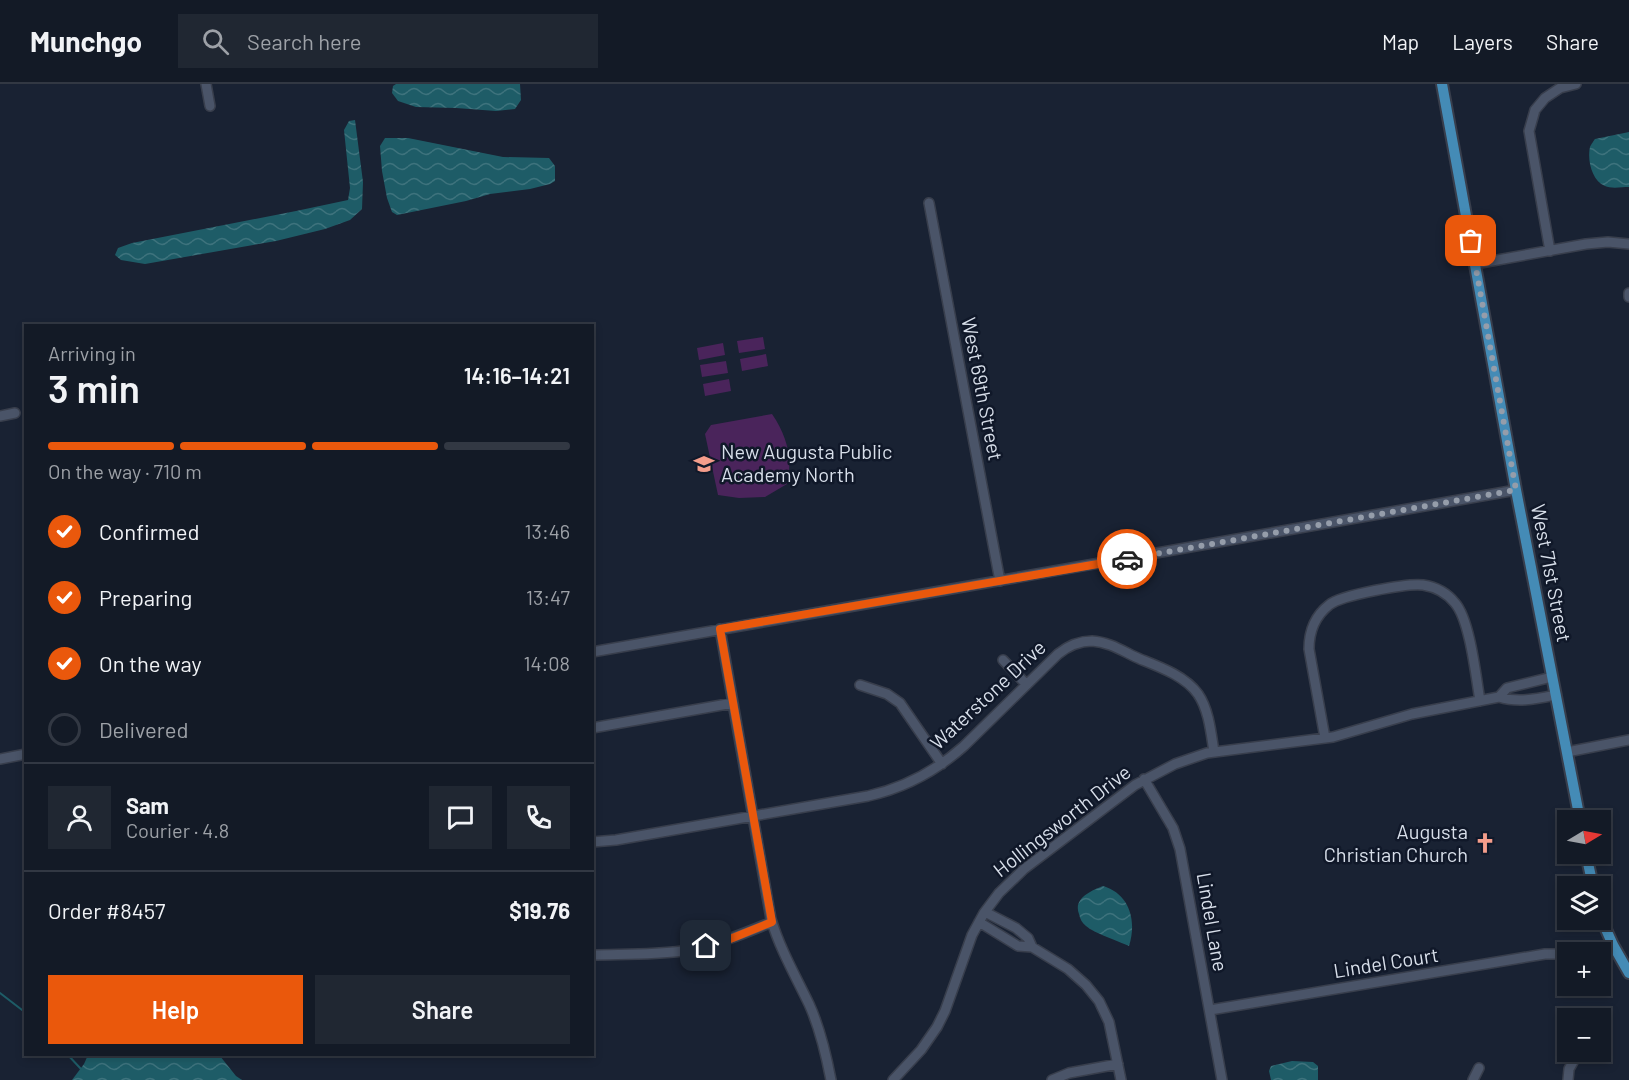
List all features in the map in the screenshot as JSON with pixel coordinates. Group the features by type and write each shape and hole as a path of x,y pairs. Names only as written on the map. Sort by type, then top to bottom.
{"main road":[{"name":"West 71st Street","path":"1442,84 1516,490 1578,810"},
{"path":"1606,930 1629,973"}],"street":[{"path":"206,84 210,106"},
{"path":"1550,251 1529,131 1535,110 1545,98 1560,88 1576,84"},
{"name":"West 69th Street","path":"929,203 1000,581"},
{"path":"1475,264 1596,243 1629,244"},
{"path":"0,416 15,413"},
{"path":"594,652 1516,490"},
{"path":"1325,738 1309,638 1321,612 1332,602 1348,596 1418,585 1436,589 1451,598 1459,608 1466,626 1480,701"},
{"path":"720,629 772,922 784,954 817,1024 831,1080"},
{"name":"Waterstone Drive","path":"594,842 616,840 881,793 916,780 962,749 1058,654 1070,646 1087,641 1108,644 1178,677 1192,687 1202,700 1206,711 1214,752"},
{"path":"1003,660 1026,684"},
{"name":"Hollingsworth Drive","path":"1499,697 1507,688 1552,677"},
{"path":"860,685 887,694 900,703 942,764"},
{"name":"Hollingsworth Drive","path":"893,1080 921,1050 937,1027 979,922 1003,888 1121,794 1144,779 1175,764 1214,752 1325,738 1412,714 1499,697 1509,700 1528,700 1556,695"},
{"path":"594,728 733,703"},
{"path":"1567,752 1629,740"},
{"path":"0,759 24,754"},
{"name":"Lindel Lane","path":"1144,779 1173,828 1180,849 1222,1080"},
{"path":"985,912 1017,928 1028,938 1032,947"},
{"path":"594,955 683,951 730,939 772,922"},
{"path":"979,922 1018,946 1032,947 1073,972 1094,994 1109,1022 1121,1080"},
{"name":"Lindel Court","path":"1210,1010 1545,954 1557,954"},
{"path":"1568,1080 1569,1069 1573,1062"},
{"path":"1052,1080 1069,1073 1118,1064"},
{"path":"1473,1080 1479,1068"}],"shaded area":[{"path":"763,337 765,349 739,353 737,341"},
{"path":"723,343 725,355 699,360 697,348"},
{"path":"766,354 768,366 742,371 740,359"},
{"path":"726,361 728,373 702,377 700,365"},
{"path":"729,379 731,391 705,396 703,384"},
{"path":"772,414 782,431 789,456 787,484 765,497 739,498 718,495 705,434 711,425"}],"water":[{"path":"396,84 520,84 521,100 515,109 496,111 416,107 398,101 392,93 393,86"},
{"path":"355,120 363,182 362,209 350,220 325,229 276,241 145,264 121,260 115,255 118,248 132,243 348,200 350,188 344,130 349,121"},
{"path":"1629,132 1629,187 1605,186 1597,180 1592,170 1589,158 1590,147 1595,139"},
{"path":"385,138 408,138 503,157 549,158 555,166 555,181 530,189 490,194 397,215 392,212 387,198 382,171 380,146"},
{"path":"1103,886 1120,895 1129,910 1132,927 1129,946 1095,931 1085,925 1081,919 1078,908 1081,899"},
{"path":"88,1056 220,1056 242,1080 72,1080"},
{"path":"1292,1061 1313,1062 1318,1066 1318,1080 1271,1080 1269,1071 1271,1066"}],"waterway":[{"path":"0,993 24,1011"},
{"path":"69,1056 81,1069"}],"way so far":[{"path":"1127,559 1516,490 1471,241"}],"place":[{"name":"New Augusta Public Academy North","path":"704,464"},
{"name":"Augusta Christian Church","path":"1485,843"}],"route":[{"path":"706,946 772,922 720,629 1127,559"}]}
